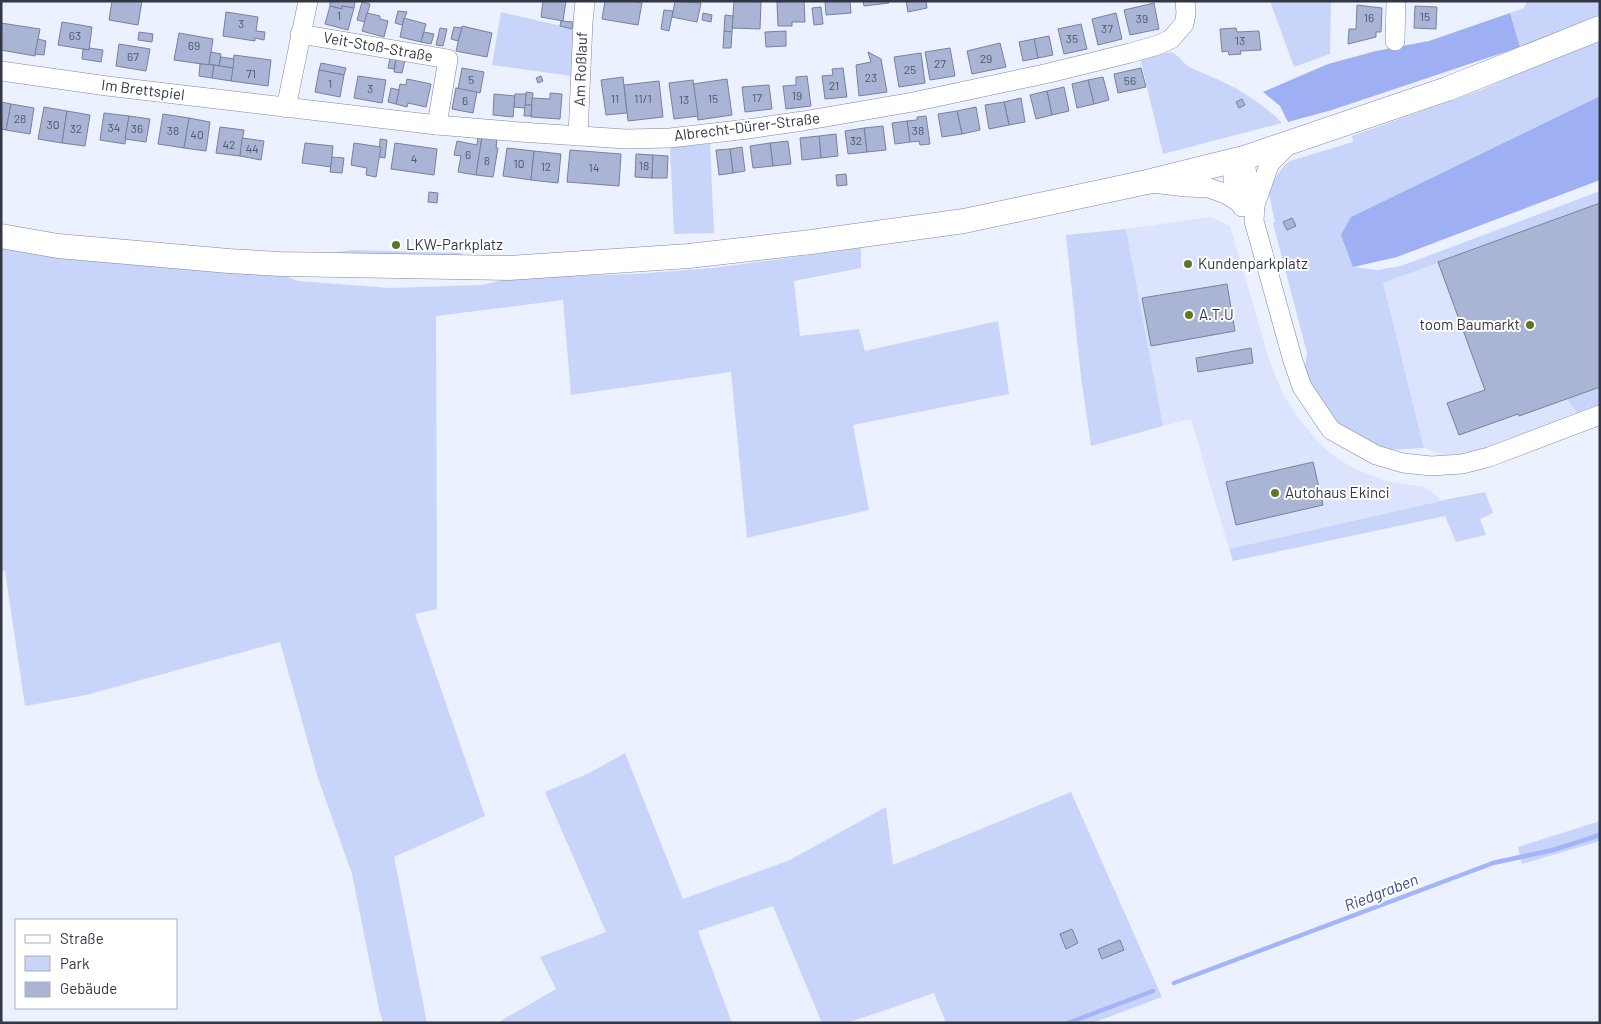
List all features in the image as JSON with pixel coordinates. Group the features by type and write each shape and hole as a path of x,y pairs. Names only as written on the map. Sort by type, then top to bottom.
{"main road":[{"path":"1,236 58,246 229,261 509,268 689,256 821,240 964,221 1147,182 1287,146 1447,89 1600,28"}],"street":[{"name":"Am Roßlauf","path":"578,136 585,1"},
{"path":"1395,41 1396,1"},
{"path":"286,108 300,34 302,2"},
{"name":"Albrecht-Dürer-Straße","path":"286,108 437,125 626,139 670,138 711,134 813,120 930,99 1158,45 1171,39 1184,24 1186,8"},
{"name":"Veit-Stoß-Straße","path":"300,34 448,59 437,125"},
{"name":"Im Brettspiel","path":"1,71 286,108"},
{"path":"1250,210 1268,168 1287,146"},
{"path":"1238,159 1249,185 1250,210 1293,361 1302,387 1331,430 1376,455 1403,463 1431,466 1462,464 1488,457 1600,415"},
{"path":"1147,182 1186,188 1209,188 1226,194 1250,210"}],"shaded area":[{"path":"1510,13 1520,47 1332,110 1288,122 1280,106 1263,92 1328,64 1376,51 1429,41"},
{"path":"1600,96 1600,180 1397,257 1353,267 1341,235 1351,217"},
{"name":"toom Baumarkt","path":"1600,203 1580,416 1453,459 1424,448 1383,283"},
{"path":"1211,217 1230,226 1270,362 1283,395 1303,424 1319,443 1334,456 1353,468 1386,481 1425,487 1439,498 1439,501 1229,549 1191,419 1163,426 1126,229"}],"green space":[{"path":"1270,1 1331,1 1330,54 1294,67"},
{"path":"1527,1 1600,1 1600,17 1520,47 1510,13 1524,8"},
{"path":"501,12 574,29 572,76 492,65"},
{"path":"1600,37 1600,96 1351,217 1353,267 1378,270 1401,266 1600,191 1600,203 1383,283 1424,448 1390,450 1376,446 1341,425 1326,410 1309,383 1305,367 1307,353 1273,223 1275,222 1269,194 1273,180 1290,161 1353,142 1352,136 1481,90"},
{"path":"1171,52 1189,67 1245,94 1282,123 1163,154 1140,58"},
{"path":"710,144 714,233 674,234 670,146"},
{"path":"1126,229 1163,426 1091,446 1081,377 1066,235"},
{"path":"1,248 50,255 285,276 298,281 390,288 482,285 511,278 635,274 713,268 861,248 861,268 794,281 800,336 859,329 865,351 998,321 1009,394 853,425 869,510 747,538 731,372 571,395 563,300 436,316 437,609 415,614 485,816 394,857 427,1023 383,1023 352,874 318,778 280,642 86,695 25,706 5,571 1,571"},
{"path":"352,250 461,253 468,259 333,253"},
{"path":"1600,387 1600,409 1580,416 1567,399"},
{"path":"1485,492 1493,513 1480,519 1486,535 1456,542 1445,516 1233,561 1229,549 1449,499"},
{"path":"625,753 683,899 790,860 886,807 893,865 1071,792 1162,997 1093,1023 946,1023 934,993 846,1023 822,1023 773,906 698,931 732,1023 497,1023 556,989 540,957 606,932 545,792 589,773"},
{"path":"1600,821 1600,841 1522,864 1518,847"}],"building":[{"path":"112,1 142,1 138,25 109,20"},
{"path":"330,1 355,2 354,8 342,6 342,9 330,6"},
{"path":"543,1 566,1 563,21 541,17"},
{"path":"605,1 634,1 642,3 638,25 602,19"},
{"path":"675,1 701,3 697,22 672,17"},
{"path":"734,1 761,2 760,29 732,28"},
{"path":"804,1 805,22 792,22 792,26 778,26 777,2"},
{"path":"825,1 850,1 851,13 826,15"},
{"path":"863,1 889,1 889,3 864,6"},
{"path":"906,1 926,1 927,8 908,12"},
{"path":"362,2 370,4 365,22 357,20"},
{"path":"1154,3 1159,29 1130,35 1124,10"},
{"path":"1357,5 1382,8 1381,32 1376,32 1376,37 1348,44 1349,29 1356,29"},
{"path":"330,6 342,9 342,6 354,8 348,30 325,24"},
{"path":"1415,6 1437,7 1436,29 1414,28"},
{"path":"821,7 823,24 814,25 812,8"},
{"path":"664,10 673,11 669,31 661,29"},
{"path":"398,11 407,12 402,25 395,23"},
{"path":"226,12 258,17 256,31 265,32 264,40 255,38 255,41 223,36"},
{"path":"367,13 380,16 380,19 388,21 384,37 362,31"},
{"path":"703,13 712,15 711,22 702,20"},
{"path":"1116,13 1122,39 1098,45 1092,19"},
{"path":"725,15 733,16 732,32 724,31"},
{"path":"404,18 426,24 421,42 400,37"},
{"path":"561,21 573,22 572,29 560,26"},
{"path":"62,22 92,27 89,50 58,45"},
{"path":"1,23 40,29 35,56 1,50"},
{"path":"1081,24 1087,49 1064,54 1058,29"},
{"path":"462,26 492,33 487,57 456,51"},
{"path":"454,27 462,28 458,41 451,39"},
{"path":"440,28 447,29 443,46 436,45"},
{"path":"1236,28 1237,32 1259,31 1261,50 1240,51 1241,54 1229,55 1228,51 1222,52 1220,29"},
{"path":"724,31 732,32 731,48 723,48"},
{"path":"786,31 786,46 766,47 765,32"},
{"path":"139,32 153,34 152,42 138,40"},
{"path":"424,32 434,34 431,44 421,42"},
{"path":"179,33 213,39 209,65 174,60"},
{"path":"1049,36 1053,55 1038,58 1034,39"},
{"path":"38,39 46,41 44,55 35,54"},
{"path":"1034,39 1038,58 1023,61 1019,42"},
{"path":"1000,43 1006,67 972,74 967,51"},
{"path":"119,44 150,49 146,71 116,66"},
{"path":"89,48 103,50 101,62 82,59 83,49 89,50"},
{"path":"950,48 955,76 930,80 925,52"},
{"path":"211,52 221,54 219,66 209,64"},
{"path":"868,52 881,59 887,92 859,96 856,65 871,62"},
{"path":"921,53 925,83 899,87 894,57"},
{"path":"234,55 271,60 268,86 231,81"},
{"path":"221,57 234,59 233,68 219,66"},
{"path":"390,58 396,59 394,69 388,68"},
{"path":"396,59 405,60 402,73 394,72"},
{"path":"321,63 346,68 344,75 319,70"},
{"path":"200,64 214,65 212,78 199,76"},
{"path":"214,65 233,68 231,81 212,78"},
{"path":"462,68 484,72 480,93 458,89"},
{"path":"843,68 847,97 825,99 822,76 833,75 832,69"},
{"path":"1141,68 1146,87 1118,93 1114,74"},
{"path":"319,70 344,75 340,97 315,92"},
{"path":"358,76 386,80 382,103 354,98"},
{"path":"541,76 543,81 538,83 536,78"},
{"path":"807,76 811,106 786,109 783,86 796,85 796,77"},
{"path":"623,77 627,113 606,115 601,80"},
{"path":"1103,77 1109,100 1094,104 1088,80"},
{"path":"407,79 431,84 426,107 408,103 407,107 396,104 400,84 406,85"},
{"path":"727,79 732,115 698,120 693,84"},
{"path":"693,80 698,116 674,119 669,83"},
{"path":"1088,80 1094,104 1077,108 1072,84"},
{"path":"659,81 663,117 628,121 624,85"},
{"path":"769,85 772,109 745,112 742,87"},
{"path":"1064,87 1069,111 1052,115 1047,91"},
{"path":"391,88 399,90 396,104 388,102"},
{"path":"456,88 477,92 473,113 452,109"},
{"path":"1047,91 1052,115 1036,119 1030,95"},
{"path":"526,92 533,93 532,105 525,105"},
{"path":"550,93 562,94 560,119 531,117 532,98 550,99"},
{"path":"494,94 515,96 513,117 493,115"},
{"path":"515,94 526,94 525,108 514,107"},
{"path":"1021,98 1025,122 1009,125 1004,102"},
{"path":"1242,99 1245,105 1239,108 1236,102"},
{"path":"1,102 11,104 6,130 1,129"},
{"path":"1004,102 1009,125 989,129 985,105"},
{"path":"11,104 34,108 30,134 6,130"},
{"path":"525,105 532,105 531,116 524,116"},
{"path":"44,107 67,111 62,143 38,139"},
{"path":"976,107 980,130 962,134 957,111"},
{"path":"67,111 90,115 85,146 62,143"},
{"path":"957,111 962,134 942,137 938,114"},
{"path":"104,113 129,116 125,144 100,140"},
{"path":"163,114 189,118 184,148 158,144"},
{"path":"129,116 150,119 146,142 125,139"},
{"path":"926,116 930,144 920,145 919,141 910,142 907,121 917,120 917,117"},
{"path":"189,118 210,122 206,151 184,148"},
{"path":"907,121 910,142 895,144 892,123"},
{"path":"883,126 886,150 867,152 864,128"},
{"path":"220,127 244,130 240,156 216,153"},
{"path":"864,128 867,152 848,154 845,131"},
{"path":"836,134 838,156 821,158 819,136"},
{"path":"478,136 482,137 476,175 458,172 461,156 454,155 457,141 477,145"},
{"path":"819,136 821,158 802,160 800,138"},
{"path":"482,137 497,139 496,148 498,148 493,177 476,175"},
{"path":"242,138 264,141 261,160 240,156"},
{"path":"380,139 387,140 385,158 379,157"},
{"path":"788,141 791,164 773,166 770,143"},
{"path":"305,143 333,146 331,167 302,163"},
{"path":"354,143 381,147 376,177 366,175 367,168 351,165"},
{"path":"395,143 437,149 434,175 391,169"},
{"path":"770,143 773,166 753,168 750,146"},
{"path":"742,147 745,171 733,173 730,149"},
{"path":"507,148 534,151 531,180 503,176"},
{"path":"730,149 733,173 719,175 716,150"},
{"path":"570,150 621,154 619,186 567,182"},
{"path":"534,151 561,154 558,183 531,180"},
{"path":"636,154 653,155 652,178 635,177"},
{"path":"653,155 668,156 667,178 652,178"},
{"path":"332,157 344,158 342,173 330,172"},
{"path":"846,174 847,185 837,186 836,175"},
{"path":"429,192 438,193 437,203 428,202"},
{"name":"toom Baumarkt","path":"1600,203 1600,387 1459,435 1447,403 1485,390 1438,262"},
{"path":"1292,218 1296,226 1287,230 1283,222"},
{"name":"A.T.U","path":"1227,284 1235,331 1151,346 1142,298"},
{"path":"1251,348 1253,363 1198,372 1196,358"},
{"name":"Autohaus Ekinci","path":"1313,462 1323,505 1236,525 1226,482"},
{"path":"1072,929 1078,943 1066,949 1060,934"},
{"path":"1120,940 1124,950 1102,959 1098,949"}],"waterway":[{"name":"Riedgraben","path":"1174,983 1493,863 1553,850 1600,835"},
{"name":"Riedgraben","path":"1068,1023 1153,991"}],"place":[{"name":"LKW-Parkplatz","path":"396,245"},
{"name":"Kundenparkplatz","path":"1188,264"},
{"name":"A.T.U","path":"1189,315"},
{"name":"toom Baumarkt","path":"1530,325"},
{"name":"Autohaus Ekinci","path":"1275,493"}]}
